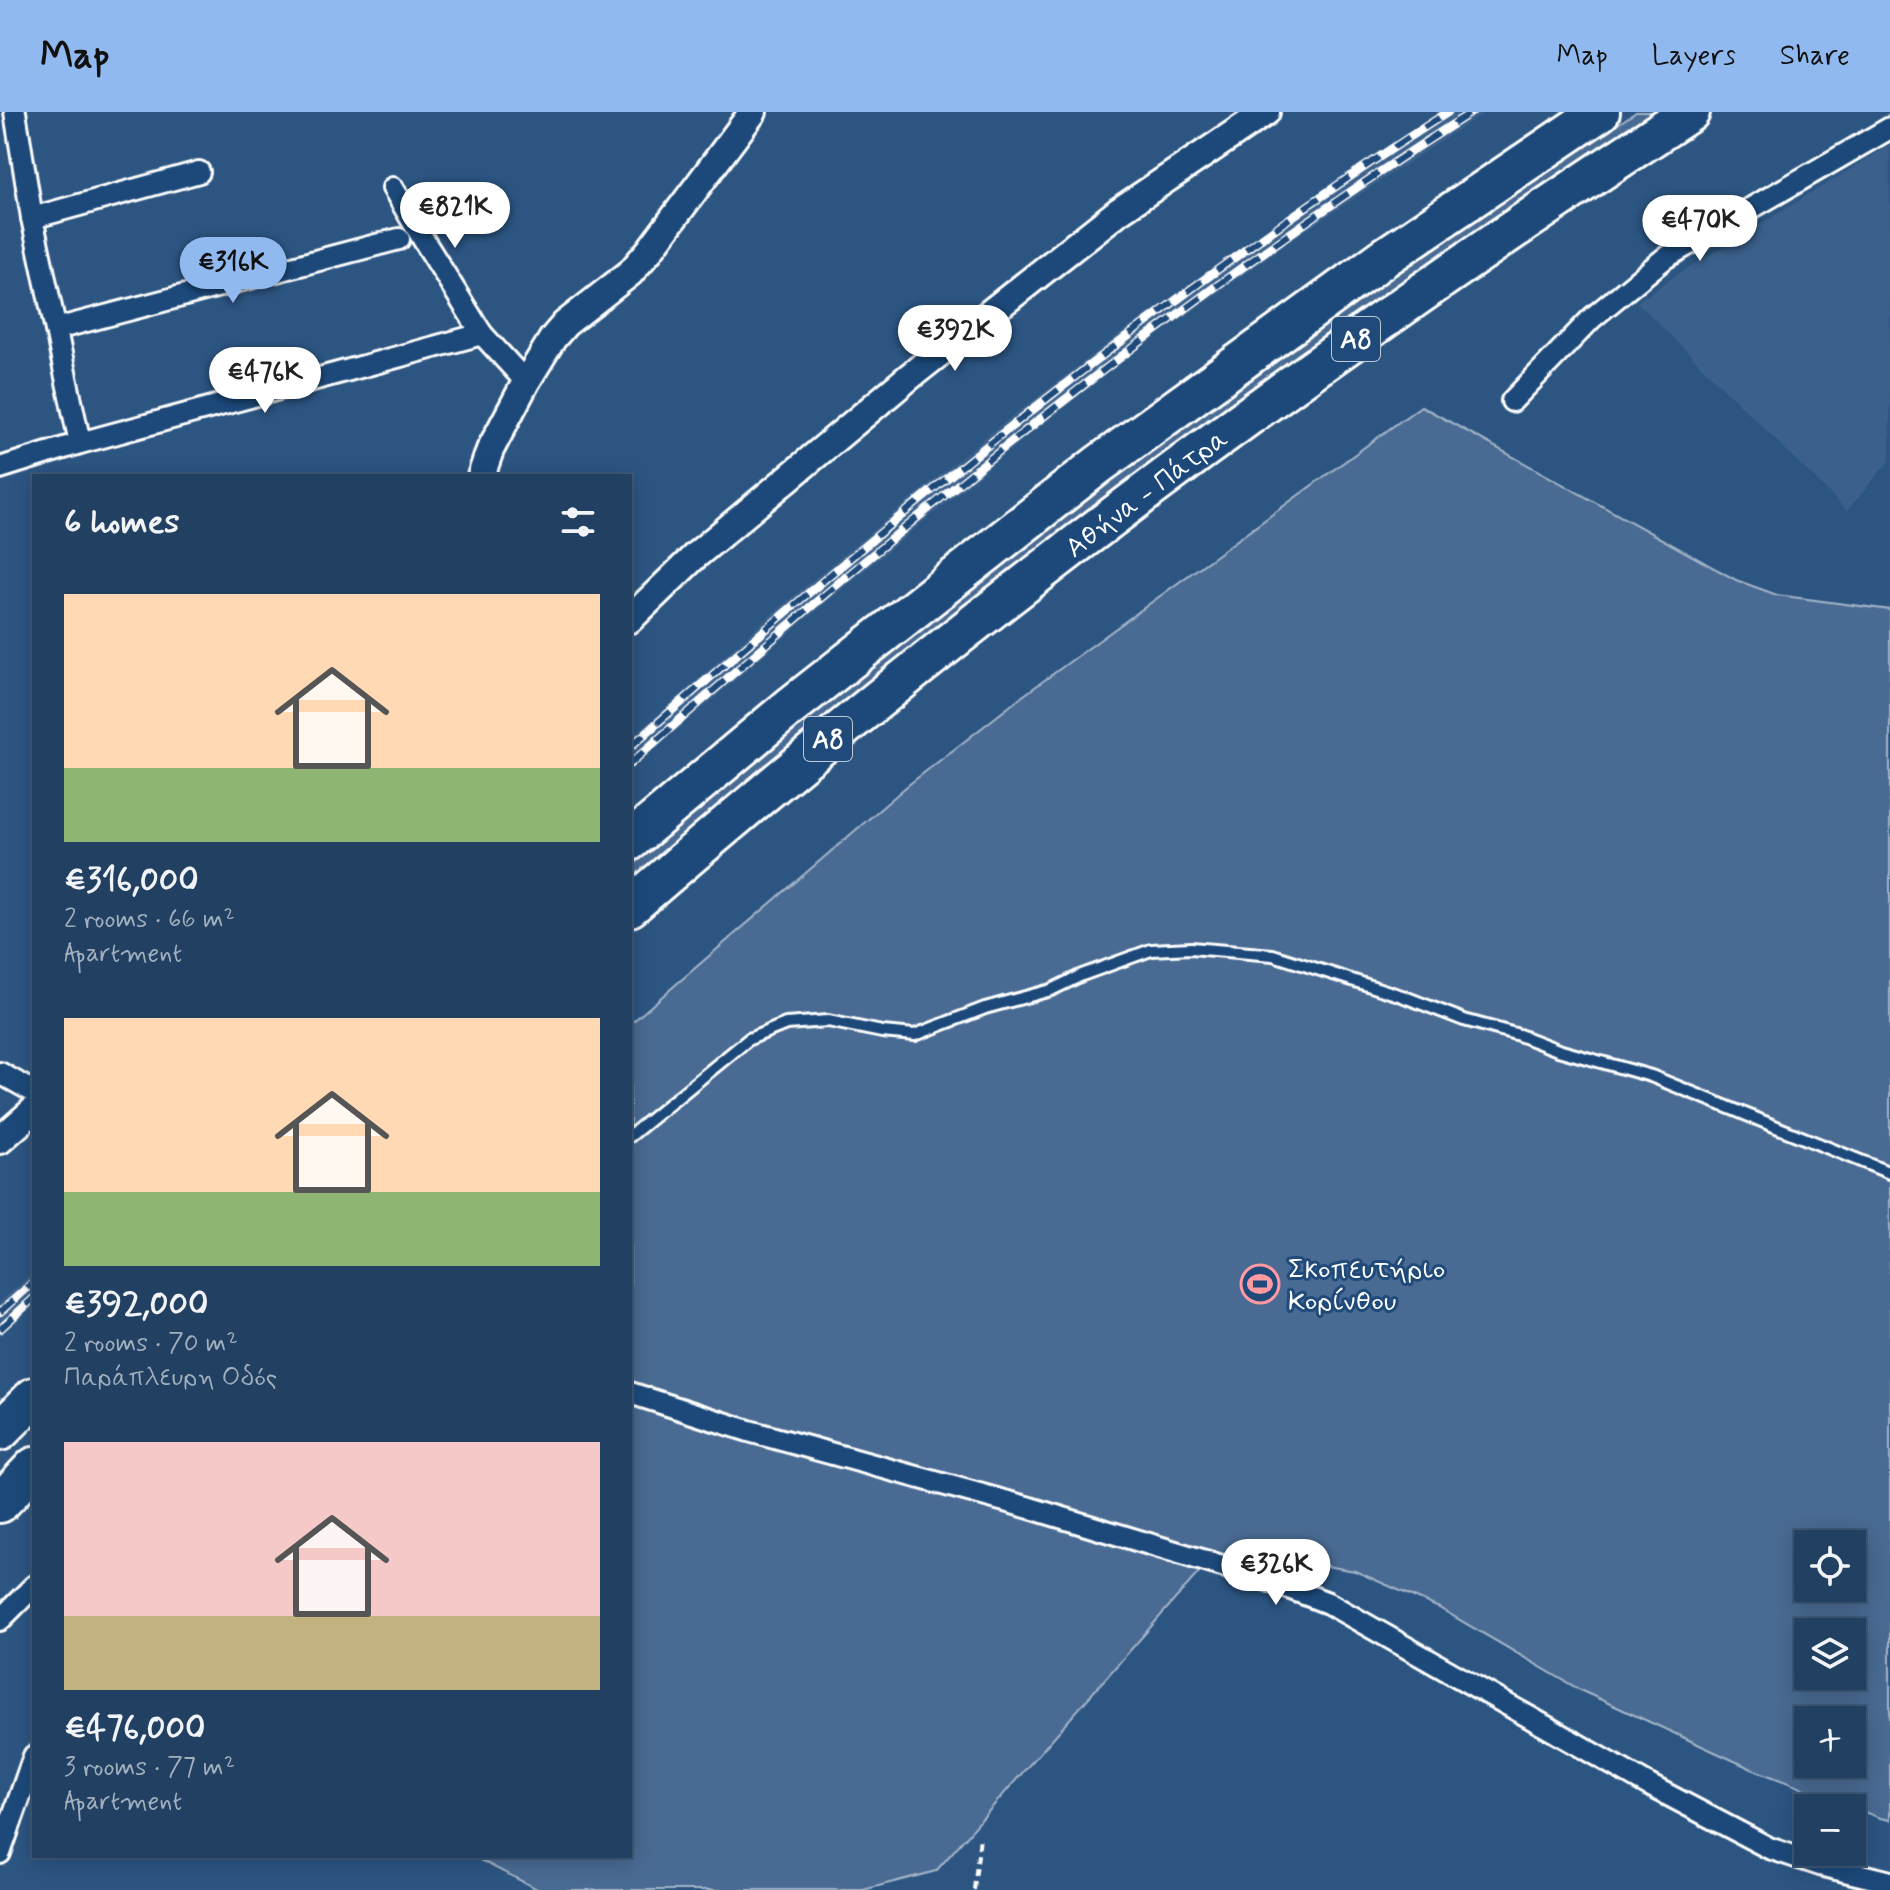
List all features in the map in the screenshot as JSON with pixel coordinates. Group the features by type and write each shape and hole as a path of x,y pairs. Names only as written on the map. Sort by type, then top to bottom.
{"highway":[{"name":"Αθήνα - Πάτρα","path":"632,839 790,707 1098,465 1385,257 1600,112"},
{"name":"Αθήνα - Πάτρα","path":"632,905 821,745 1128,504 1424,291 1690,112"},
{"path":"0,1431 32,1399"},
{"path":"0,1503 32,1469"}],"street":[{"path":"15,112 32,218 80,443"},
{"path":"482,474 490,450 553,338 565,324 620,282 649,251 753,112"},
{"path":"632,617 695,556 934,358 1119,211 1266,112"},
{"path":"1512,401 1592,318 1665,258 1890,128"},
{"path":"32,218 199,172"},
{"path":"393,188 482,334 526,382"},
{"path":"56,329 399,239"},
{"path":"0,468 80,443 482,334"},
{"path":"0,1073 32,1091"},
{"path":"0,1140 32,1112"},
{"path":"632,1394 749,1431 1059,1517 1265,1579 1328,1603 1649,1785 1769,1848 1820,1865 1890,1882"},
{"path":"0,1620 32,1588"},
{"path":"0,1853 32,1762"}],"lane":[{"path":"632,1134 749,1039 786,1024 828,1021 915,1035 985,1008 1051,990 1082,975 1151,950 1191,948 1273,955 1402,996 1464,1020 1651,1076 1890,1173"}],"path":[{"path":"974,1890 980,1837"}],"shaded area":[{"path":"1441,112 1485,112 1300,234 1138,350 1004,455 788,634 632,769 632,737 772,614 988,435 1124,331 1286,216"},
{"path":"1636,112 1655,112 1403,282 1158,458 808,732 632,880 632,866 801,723 1067,514 1396,274"},
{"path":"1890,145 1890,460 1847,511 1637,302"},
{"name":"Σκοπευτήριο Κορίνθου","path":"1421,406 1736,580 1777,595 1890,610 1890,1820 1866,1813 1866,1794 1817,1794 1752,1769 1582,1691 1439,1608 1355,1571 1285,1559 1214,1555 936,1871 863,1890 539,1890 476,1858 632,1858 632,1022 907,786 1024,695"},
{"path":"32,1274 32,1308 0,1336 0,1302"}],"railway":[{"path":"632,745 827,578 1027,414 1233,258 1448,112"},
{"path":"632,762 831,589 1038,421 1251,261 1472,112"},
{"path":"0,1312 32,1284"},
{"path":"0,1329 32,1300"}],"place":[{"name":"Σκοπευτήριο Κορίνθου","path":"1260,1284"}]}
